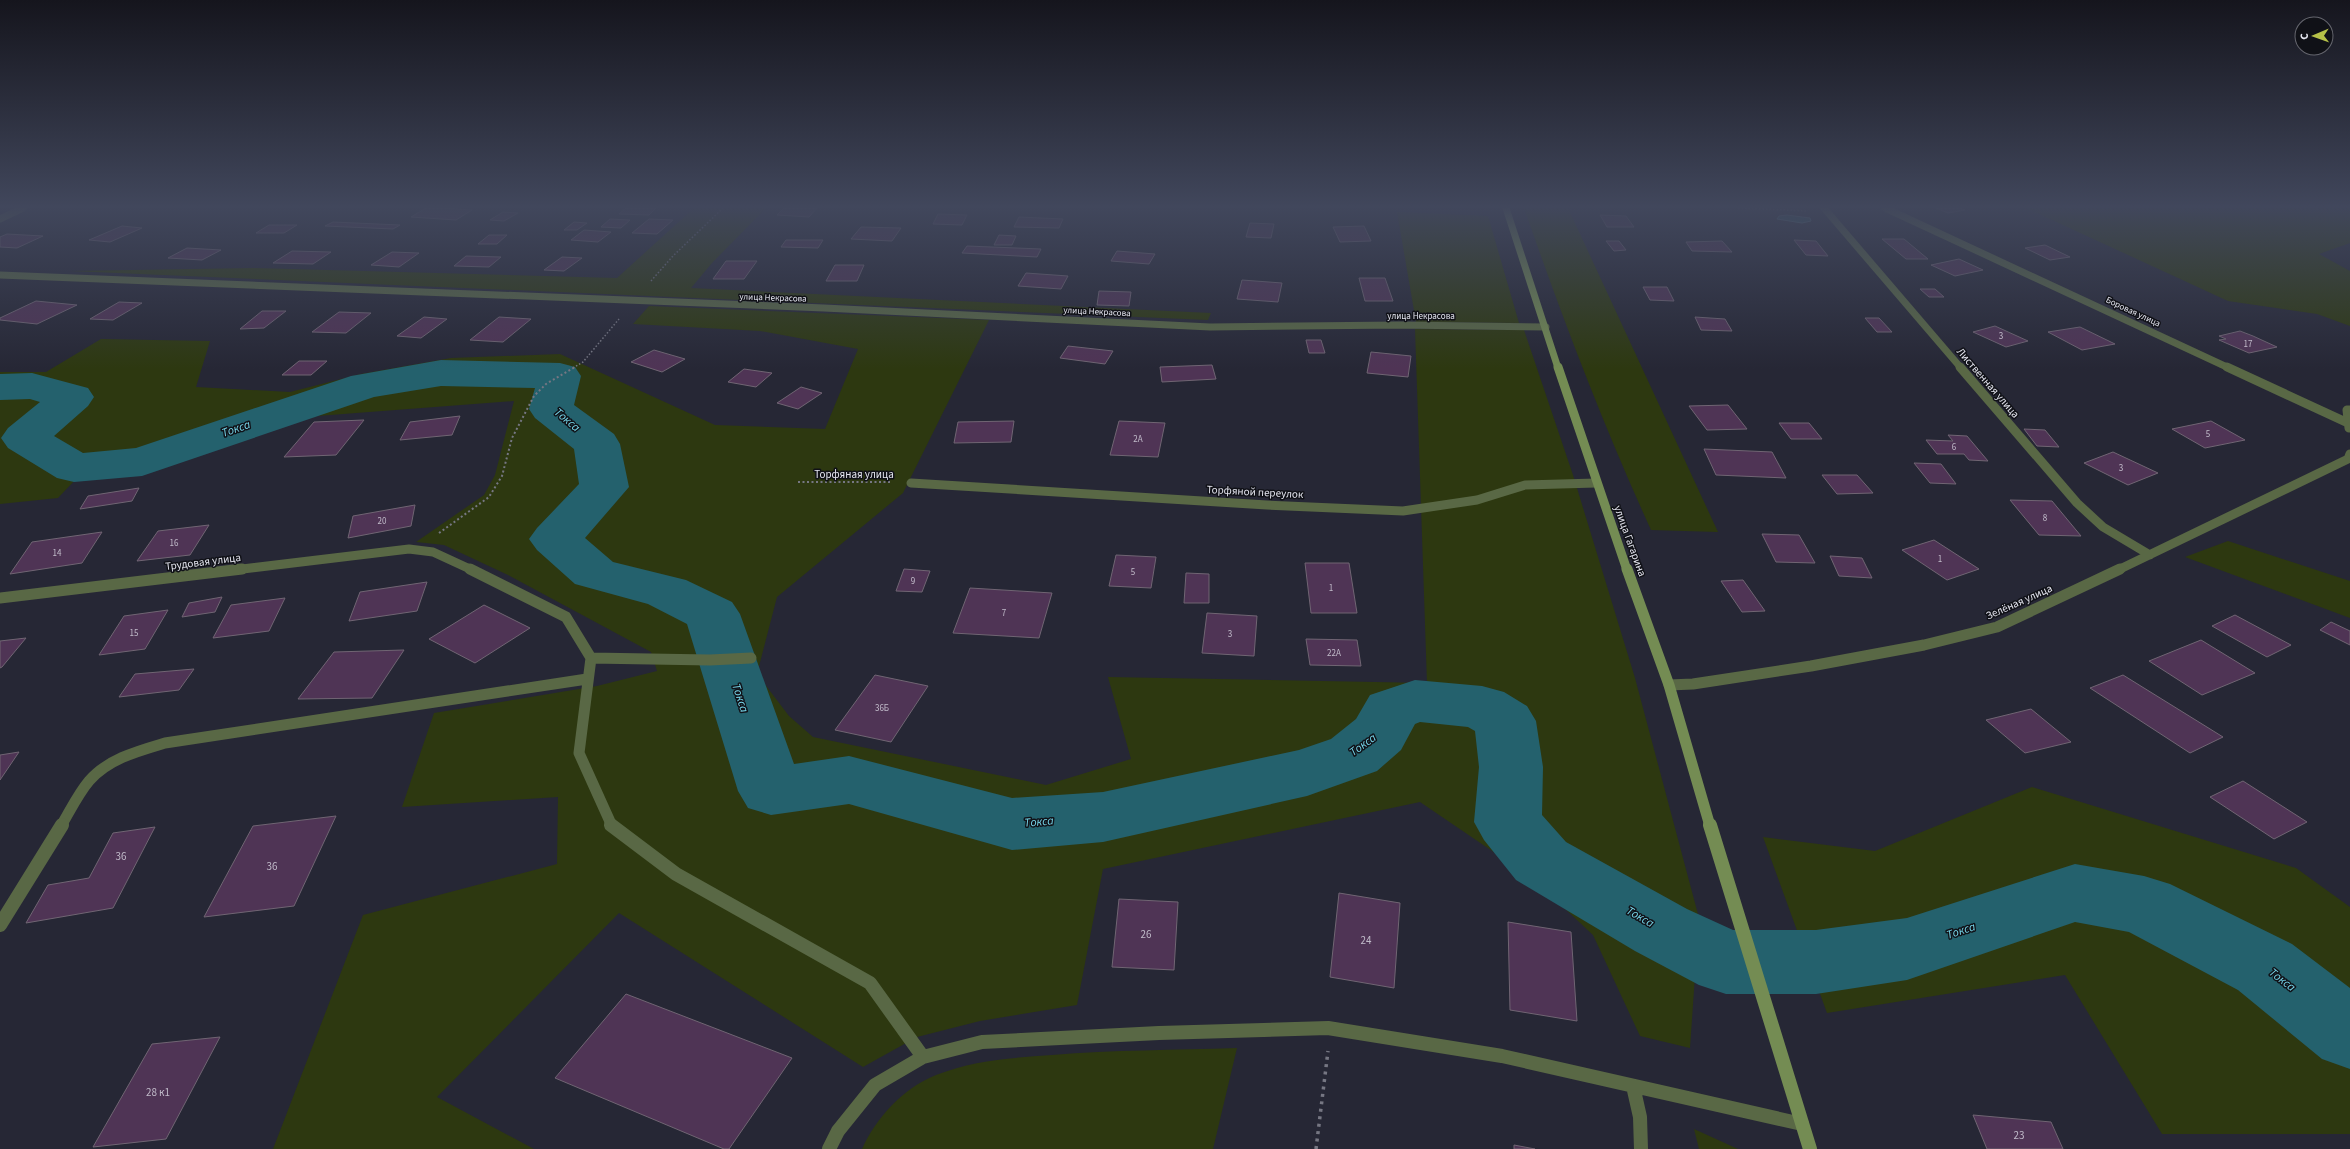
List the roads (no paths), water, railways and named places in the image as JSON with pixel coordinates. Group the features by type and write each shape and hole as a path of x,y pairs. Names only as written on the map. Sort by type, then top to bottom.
{"main road":[{"name":"улица Гагарина","path":"1524,262 1596,483 1669,684 1727,884 1810,1149"}],"street":[{"name":"Лиственная улица","path":"1870,262 2077,504 2103,527 2150,555"},
{"name":"Боровая улица","path":"1999,262 2349,426"},
{"name":"улица Некрасова","path":"0,275 824,308 1210,326 1401,325 1546,327"},
{"path":"2349,426 2347,410 2350,410"},
{"name":"Зелёная улица","path":"1669,684 1693,684 1811,666 1924,645 1997,627 2348,459 2350,454"},
{"name":"Торфяной переулок","path":"911,483 1267,505 1403,511 1477,500 1525,485 1596,483"},
{"name":"Трудовая улица","path":"0,598 409,549 433,552 496,581 566,617 591,658"},
{"path":"751,658 710,660 591,658 586,679 579,753 611,825 676,874 870,983 923,1057"},
{"path":"0,925 89,781 111,763 137,751 165,743 586,679"},
{"path":"829,1149 838,1131 875,1085 923,1057 982,1042 1158,1033 1328,1028 1502,1056 1802,1124"},
{"path":"1634,1086 1640,1117 1641,1149"}],"waterway":[{"name":"Токса","path":"0,387 32,386 72,397 24,438 74,468 142,462 366,385 441,373 560,376 551,409 597,444 604,487 555,539 594,573 667,592 712,614 771,791 849,780 1012,824 1103,817 1307,772 1354,755 1379,734 1392,710 1415,701 1482,707 1505,721 1511,767 1508,822 1541,861 1661,930 1726,962 1816,962 1907,949 1992,919 2075,893 2144,905 2265,967 2350,1034"}]}
